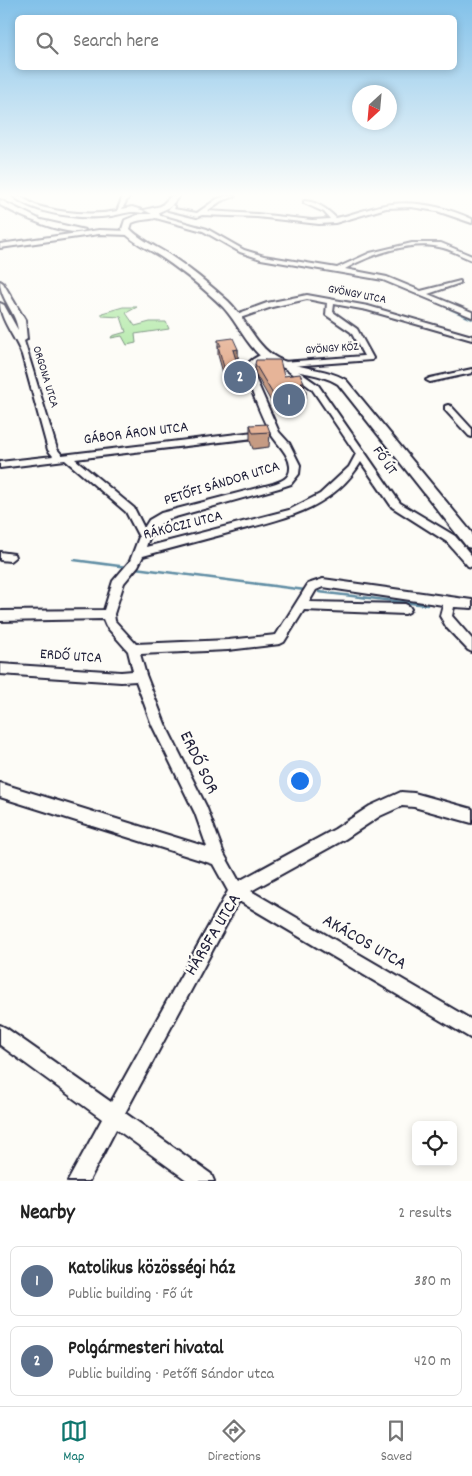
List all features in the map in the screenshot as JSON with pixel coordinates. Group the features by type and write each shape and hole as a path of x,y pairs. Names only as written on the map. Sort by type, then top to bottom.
{"main road":[{"name":"FŐ ÚT","path":"157,251 180,267 225,304 266,355 283,364 327,374 342,382 472,543"}],"street":[{"path":"243,251 294,264 385,278 472,315"},
{"path":"339,270 369,256 388,251"},
{"path":"455,251 472,258"},
{"path":"422,293 458,282"},
{"path":"0,283 21,320 23,339 20,340"},
{"name":"GYÖNGY UTCA","path":"237,317 266,306 303,297 376,309 472,338"},
{"name":"GYÖNGY KÖZ","path":"283,364 369,358 354,331 329,313 331,301"},
{"name":"ORGONA UTCA","path":"0,305 20,340 43,409 53,450 65,458"},
{"name":"PETŐFI SÁNDOR UTCA","path":"137,558 144,537 154,523 165,516 288,482 294,474 294,465 284,444 275,433 249,373 248,368 251,364 266,355"},
{"name":"FŐ ÚT","path":"283,364 315,387 360,456 396,505 451,539 472,563"},
{"path":"430,380 472,371"},
{"path":"448,408 472,434"},
{"name":"GÁBOR ÁRON UTCA","path":"0,465 275,433"},
{"name":"RÁKÓCZI UTCA","path":"108,614 120,581 137,558 292,513 324,496 352,469 360,456"},
{"path":"65,458 130,510 144,537"},
{"path":"0,616 47,614 82,616 108,614 110,622 133,648 228,645 280,639 312,587 323,583 472,604"},
{"path":"449,602 446,616 450,625 472,647"},
{"path":"302,606 405,610"},
{"name":"ERDŐ SOR","path":"133,648 140,675 159,725 201,811 218,858 236,891"},
{"name":"ERDŐ UTCA","path":"0,669 121,677 140,675"},
{"path":"0,790 218,858"},
{"name":"HÁRSFA UTCA","path":"78,1181 236,891 340,834 375,811 401,799 414,800 472,816"},
{"name":"AKÁCOS UTCA","path":"236,891 472,1030"},
{"path":"0,1034 204,1181"}],"green space":[{"path":"123,307 137,307 126,313 135,326 150,322 166,322 169,329 135,334 136,343 127,345 122,336 111,338 126,332 121,317 102,316 102,313"}],"building":[{"path":"233,338 238,349 233,350 237,363 244,362 249,376 227,378 218,346 221,346 218,340"},
{"path":"256,360 280,360 284,376 300,374 304,382 301,382 306,390 274,396 255,364"},
{"path":"267,424 270,432 253,433 250,425"}],"waterway":[{"path":"419,295 453,310"},
{"path":"450,309 472,319"},
{"path":"74,560 127,567"},
{"path":"135,568 305,590"},
{"path":"319,592 427,605"}],"place":[{"name":"Polgármesteri hivatal","path":"240,377"},
{"name":"Katolikus közösségi ház","path":"289,400"}]}
